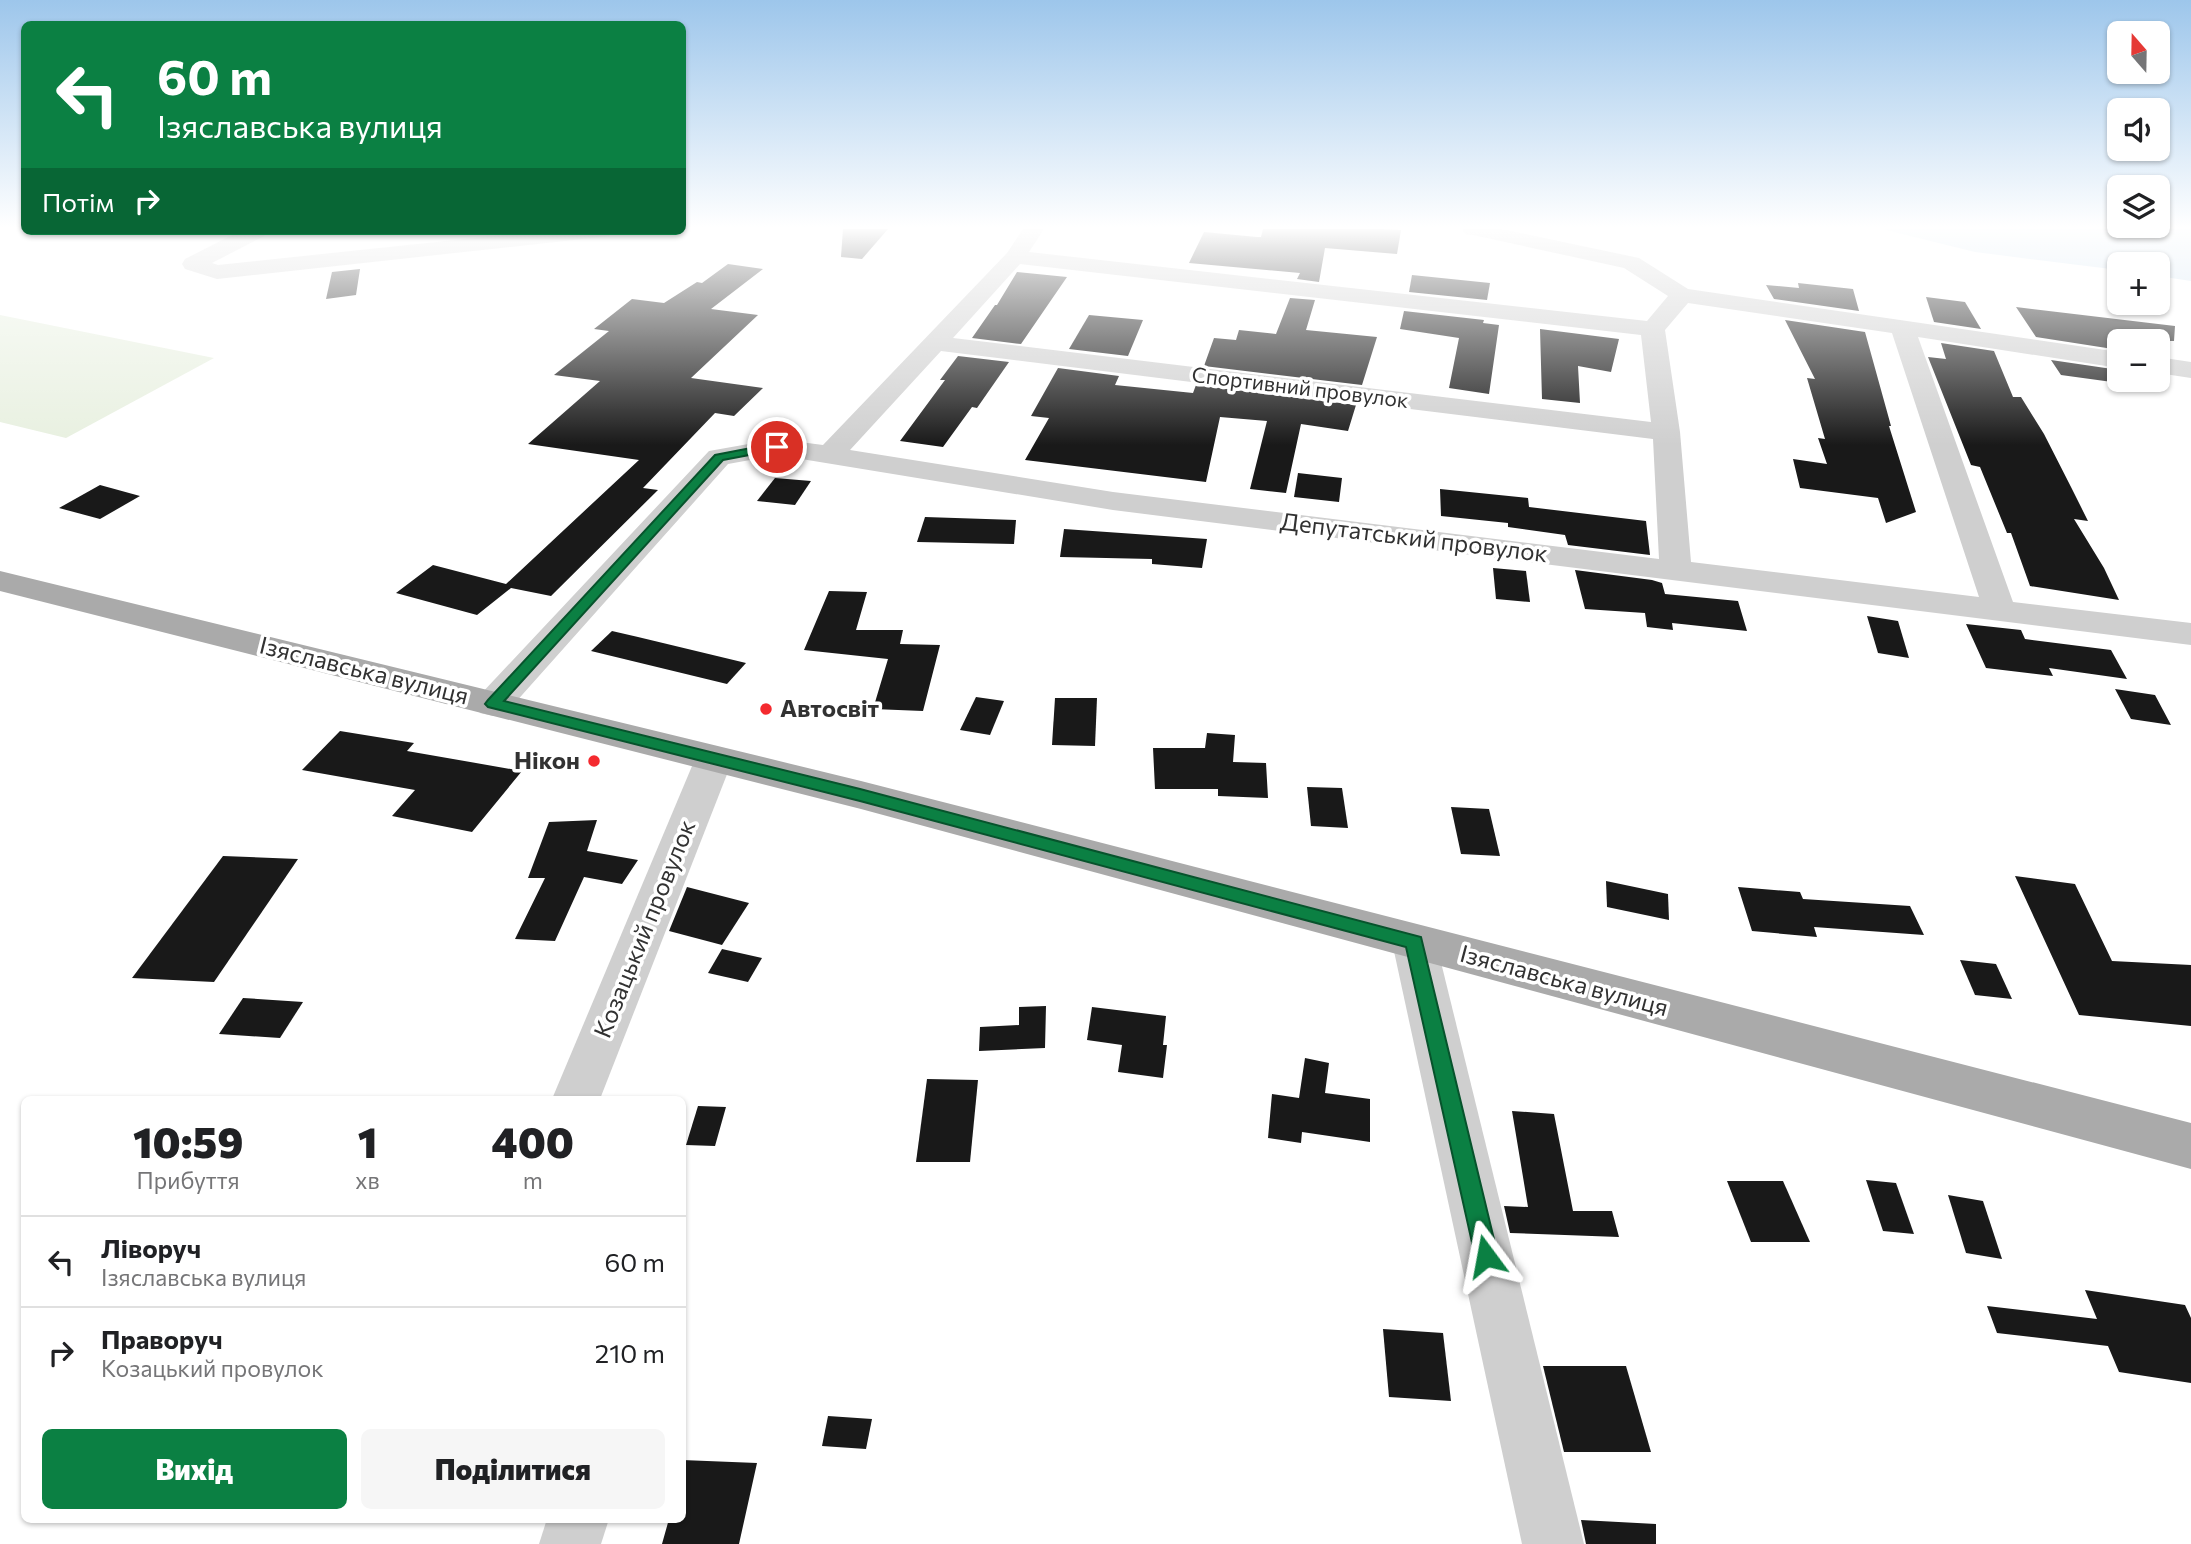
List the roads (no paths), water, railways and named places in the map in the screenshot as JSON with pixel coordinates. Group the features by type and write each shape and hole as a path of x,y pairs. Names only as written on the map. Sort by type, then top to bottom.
{"main road":[{"name":"Ізяславська вулиця","path":"0,581 714,759 2191,1146"}],"street":[{"path":"493,704 719,457 777,447 830,455 974,301"},
{"path":"1405,301 1653,329"},
{"path":"1676,571 1666,432 1653,329 1677,301"},
{"path":"1722,301 2107,358"},
{"path":"1902,328 2000,611"},
{"name":"Спортивний провулок","path":"934,343 1666,432"},
{"path":"2170,367 2191,370"},
{"name":"Депутатський провулок","path":"830,455 1113,501 2191,634"},
{"name":"Козацький провулок","path":"577,1096 714,759"},
{"path":"1414,942 1553,1544"},
{"path":"570,1544 577,1523"}],"place":[{"name":"Автосвіт","path":"766,709"},
{"name":"Нікон","path":"594,761"}]}
